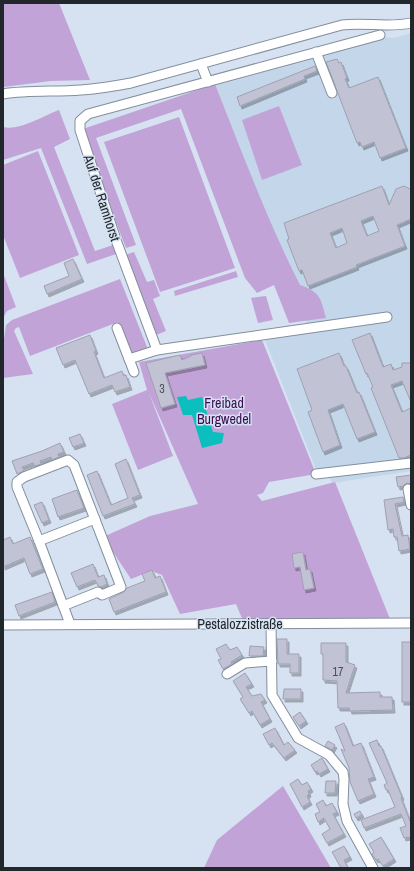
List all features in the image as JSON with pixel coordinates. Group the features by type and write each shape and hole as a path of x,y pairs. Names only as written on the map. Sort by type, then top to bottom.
{"street":[{"path":"3,94 32,91 106,88 131,83 342,26 411,23"},
{"name":"Auf der Ramhorst","path":"157,350 116,240 80,130 80,121 88,114 380,35"},
{"path":"316,52 332,93"},
{"path":"201,64 208,82"},
{"path":"129,359 157,350 387,316"},
{"path":"117,328 134,372"},
{"path":"63,606 98,592 102,595 121,587 74,465 71,462 65,461 24,476 17,482 17,487 39,541 63,606 70,624"},
{"path":"316,474 411,463"},
{"path":"408,489 411,505"},
{"path":"39,541 95,519"},
{"path":"271,623 272,695 298,738 329,755 343,772 343,804 347,821 373,868"},
{"name":"Pestalozzistraße","path":"3,625 271,623 411,624"},
{"path":"227,674 245,663 272,661"}],"shaded area":[{"path":"411,33 411,471 332,483 329,475 319,477 265,340 309,333 306,321 215,84 383,37 394,38"},
{"path":"186,396 188,400 202,397 213,432 224,433 222,443 202,448 192,415 183,415 177,397"}],"green space":[{"path":"3,3 59,3 90,80 51,81 3,87"},
{"path":"215,84 255,186 288,260 300,285 312,290 319,297 323,305 326,318 289,323 274,285 257,293 245,278 181,109 96,138 136,245 126,248 80,130"},
{"path":"279,106 302,165 262,180 242,120"},
{"path":"59,110 70,139 54,147 95,251 113,245 116,254 87,264 41,148 3,160 3,127 9,128 24,125"},
{"path":"179,117 235,268 160,292 104,142"},
{"path":"38,151 79,255 20,278 3,235 3,165"},
{"path":"134,252 147,282 154,280 160,296 153,299 166,331 156,335 125,255"},
{"path":"236,271 238,277 175,296 174,291"},
{"path":"3,273 16,307 7,311 3,318"},
{"path":"120,279 149,352 132,357 118,322 30,356 19,327 14,331 33,374 3,378 3,346 6,325 12,320"},
{"path":"266,296 273,320 258,323 251,298"},
{"name":"Freibad Burgwedel","path":"262,340 316,474 269,482 263,493 257,495 262,501 335,482 392,624 244,623 236,604 180,614 162,575 151,571 131,579 103,537 150,516 198,504 149,393 173,456 138,470 112,404 147,390 139,362"},
{"path":"283,786 331,868 204,868 217,840"}],"building":[{"path":"337,59 339,63 341,62 349,88 378,77 406,148 380,158 374,142 362,147 360,142 357,143 326,62"},
{"path":"315,66 317,71 304,76 305,79 240,106 237,97"},
{"path":"382,186 389,205 396,189 404,186 410,189 411,192 411,219 397,225 405,246 308,286 302,270 299,271 287,240 289,239 284,223","holes":["373,216 379,231 367,236 361,221","342,228 347,243 336,248 330,233"]},
{"path":"73,259 82,279 47,294 44,286 69,276 64,263"},
{"path":"370,333 383,367 391,364 393,370 402,367 402,363 411,363 411,402 402,381 391,385 402,412 411,408 411,455 404,458 399,458 371,388 373,387 352,340"},
{"path":"90,335 96,351 94,352 104,378 122,371 124,376 126,375 130,387 115,392 112,385 89,394 75,360 63,365 56,348"},
{"path":"202,353 205,365 165,373 175,404 161,408 146,363 180,355 182,360 191,355"},
{"path":"339,353 357,393 359,392 375,432 357,439 343,404 328,410 340,445 323,452 308,412 312,410 297,369"},
{"path":"80,434 84,443 73,447 69,438"},
{"path":"60,443 64,452 58,454 59,457 52,460 51,457 40,461 41,464 35,466 33,463 22,467 24,471 17,474 12,461"},
{"path":"126,459 140,495 132,498 135,504 103,516 87,475 97,471 111,505 128,498 115,464"},
{"path":"411,475 411,484 407,483 398,487 396,477"},
{"path":"77,490 84,508 58,517 52,499"},
{"path":"403,497 404,502 395,504 402,536 408,535 410,549 399,551 397,537 394,537 393,529 388,530 384,500"},
{"path":"42,502 49,520 42,523 34,505"},
{"path":"10,537 13,544 30,537 43,569 30,574 24,558 3,567 3,540"},
{"path":"303,552 306,570 310,569 314,588 304,590 300,567 294,568 292,554"},
{"path":"93,564 98,577 104,575 107,584 101,587 98,586 95,580 77,587 71,573"},
{"path":"152,570 155,578 160,576 166,592 114,612 109,599 124,592 127,588 145,581 142,574"},
{"path":"52,592 55,602 19,616 15,605"},
{"path":"277,639 287,639 287,654 299,654 299,673 290,673 290,664 278,664"},
{"path":"402,642 411,642 411,702 402,702"},
{"path":"321,643 346,643 346,662 355,665 346,693 380,692 380,697 392,697 393,710 350,711 349,708 338,708 337,681 323,680 323,654 321,654"},
{"path":"226,644 230,650 237,647 242,655 231,662 232,664 223,669 218,660 221,659 216,649"},
{"path":"250,646 264,647 263,656 249,656"},
{"path":"245,673 252,684 246,687 252,696 261,694 265,700 261,702 270,719 260,725 252,711 249,713 240,699 243,697 233,681"},
{"path":"284,689 301,689 301,699 283,699"},
{"path":"300,712 306,721 299,726 293,717"},
{"path":"344,723 353,746 361,743 374,777 368,779 374,794 358,801 350,782 349,768 341,749 345,751 335,727"},
{"path":"275,728 284,745 288,742 295,750 284,758 272,743 269,745 263,734"},
{"path":"377,740 379,746 381,746 402,797 401,798 411,824 411,839 409,837 404,838 400,828 406,826 401,814 364,828 361,820 395,807 388,790 386,790 384,785 387,783 369,743"},
{"path":"328,741 335,745 332,750 325,746"},
{"path":"322,758 328,769 319,774 317,771 315,772 311,765"},
{"path":"298,779 302,785 307,782 311,789 308,791 309,794 307,796 310,802 302,807 290,784"},
{"path":"326,781 336,781 335,793 325,793"},
{"path":"323,800 326,806 332,803 337,812 333,814 344,834 327,843 322,834 330,829 324,818 318,822 315,814 320,812 316,804"},
{"path":"360,811 362,815 356,818 354,814"},
{"path":"381,837 394,859 383,866 372,854 374,852 369,844"},
{"path":"344,846 350,857 344,860 348,868 341,868 332,852"}]}
